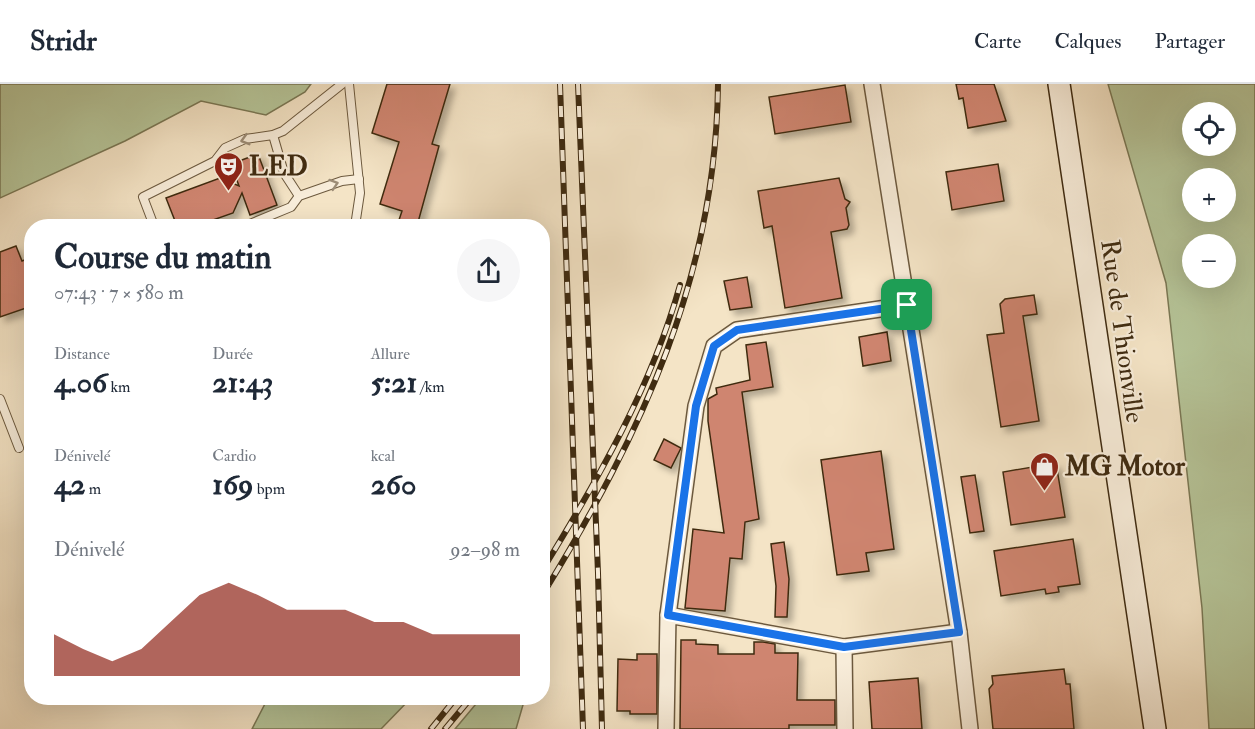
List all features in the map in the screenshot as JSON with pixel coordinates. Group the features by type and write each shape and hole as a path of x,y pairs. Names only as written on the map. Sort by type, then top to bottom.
{"main road":[{"name":"Rue de Thionville","path":"1059,84 1155,729"}],"street":[{"path":"872,84 959,632 970,729"},
{"path":"666,729 668,615 696,406 714,346 737,330 907,305"},
{"path":"668,615 844,647 959,632"},
{"path":"844,647 845,729"}],"lane":[{"path":"151,219 143,197 215,161 225,148 245,139 273,135 299,120 342,84"},
{"path":"349,84 360,193 356,219"},
{"path":"273,135 284,173 299,195"},
{"path":"261,219 291,207 299,195 342,181 359,179"},
{"path":"0,399 19,448"}],"green space":[{"path":"0,84 311,84 305,92 266,115 201,101 125,141 0,198"},
{"path":"1108,84 1255,84 1255,729 1209,729 1202,608 1166,283"},
{"path":"264,705 404,705 381,729 252,729"},
{"path":"475,705 523,705 516,729 455,729"}],"building":[{"path":"387,84 450,84 432,144 439,146 419,219 399,219 402,211 380,204 399,142 372,133"},
{"path":"956,84 994,84 1006,121 968,128 963,98 959,99"},
{"path":"845,85 851,122 775,134 769,97"},
{"name":"LED","path":"258,154 277,205 250,215 242,193 233,213 216,219 174,219 166,198 220,178 239,186 231,164"},
{"path":"998,164 1004,201 952,210 946,172"},
{"path":"839,178 845,199 850,202 846,208 849,225 847,229 831,232 842,298 785,308 772,226 764,228 758,191"},
{"path":"16,246 22,261 24,260 24,309 0,317 0,252"},
{"path":"747,277 752,307 730,310 724,281"},
{"path":"1034,295 1037,314 1023,316 1039,421 1001,427 987,335 1004,333 1000,304 1005,299"},
{"path":"887,332 891,361 863,366 859,337"},
{"path":"766,342 773,387 742,392 759,519 745,522 742,559 730,558 725,611 685,608 693,529 724,533 708,421 708,399 717,394 716,388 750,380 746,345"},
{"path":"664,439 681,448 671,468 654,460"},
{"path":"881,451 894,549 866,553 869,571 837,575 821,460"},
{"path":"1056,463 1065,517 1011,525 1003,472"},
{"path":"975,475 984,531 970,533 961,477"},
{"path":"1073,539 1080,584 1058,587 1059,592 1046,594 1045,589 1001,596 994,551"},
{"path":"784,542 789,579 787,617 775,617 776,586 771,544"},
{"path":"681,640 696,640 696,644 718,645 718,654 754,654 754,642 775,644 775,653 798,653 797,700 835,700 835,725 789,725 789,729 680,729"},
{"path":"637,654 657,654 657,714 630,714 630,711 617,711 618,659 637,660"},
{"path":"1064,669 1066,684 1070,684 1074,729 993,729 989,689 993,684 992,676"},
{"path":"918,678 922,729 872,729 869,682"}],"railway":[{"path":"560,84 583,729"},
{"path":"578,84 598,573 602,729"},
{"path":"550,582 612,473 667,351 688,287 704,222 714,155 718,84"},
{"path":"550,557 603,467 639,396 668,323 680,285"},
{"path":"431,729 450,705"},
{"path":"445,729 465,705"}],"place":[{"name":"LED","path":"228,192"},
{"name":"MG Motor","path":"1044,492"}],"route":[{"path":"907,305 959,632 844,647 668,615 696,406 714,346 737,330 907,305"}]}
